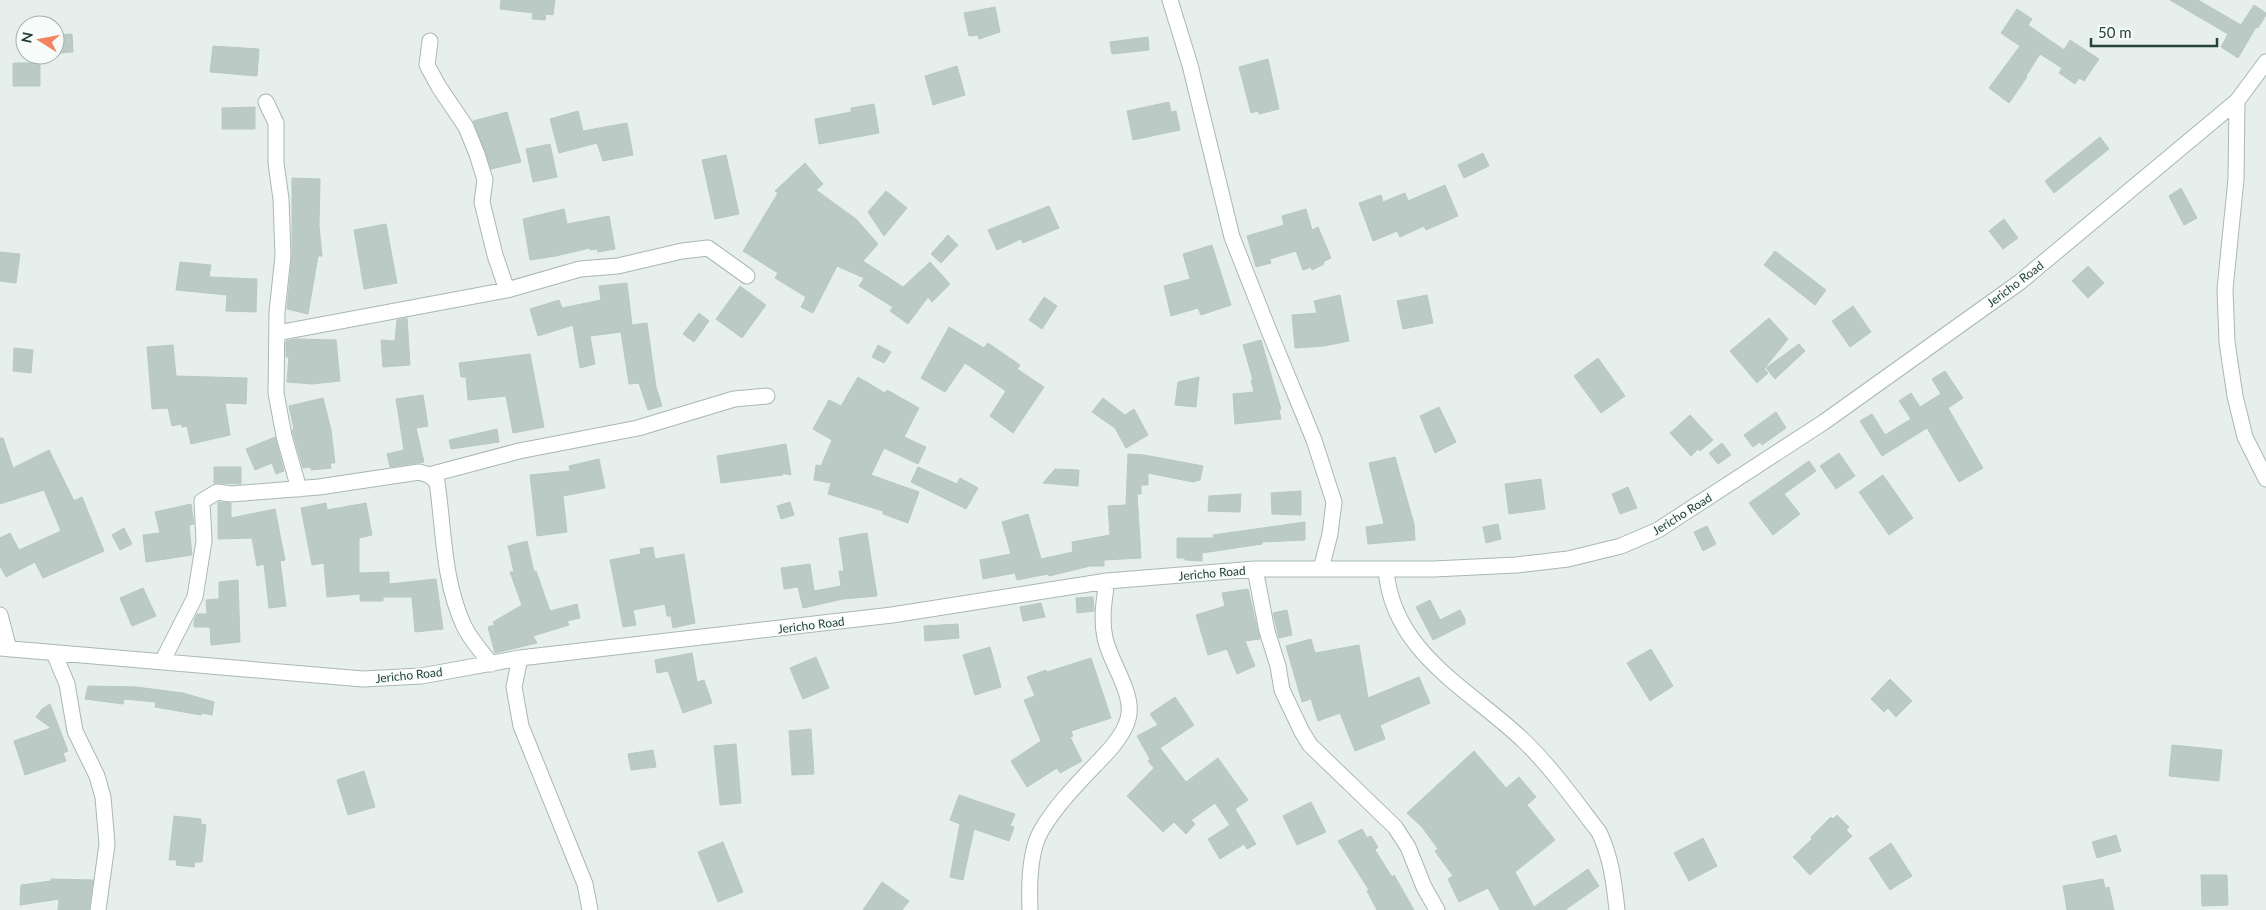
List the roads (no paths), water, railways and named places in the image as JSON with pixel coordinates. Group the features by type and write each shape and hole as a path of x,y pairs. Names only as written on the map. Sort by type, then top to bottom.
{"street":[{"path":"1170,0 1190,65 1232,237 1314,440 1334,502 1330,534 1321,569"},
{"path":"430,41 427,64 439,87 466,127 477,154 485,180 482,202 495,255 507,290"},
{"name":"Jericho Road","path":"4,648 363,680 422,676 520,658 892,615 1107,582 1255,569 1386,569 1516,565 1568,559 1621,546 1658,530 1824,422 2020,282 2236,101 2266,62"},
{"path":"2236,101 2236,179 2225,288 2227,342 2235,396 2245,437 2266,479"},
{"path":"266,102 276,123 276,163 281,199 283,256 277,312 276,394 284,436 299,489"},
{"path":"277,333 507,290 580,269 618,266 682,251 708,248 747,276"},
{"path":"429,475 519,450 638,428 734,399 767,396"},
{"path":"162,662 195,597 204,541 202,501 217,492 231,494 299,489 419,472 429,475 437,482 447,568 453,598 464,628 491,664"},
{"path":"1255,569 1267,631 1278,666 1282,690 1302,732 1310,745 1395,828 1408,847 1424,887 1437,910"},
{"path":"1386,569 1388,589 1397,615 1439,671 1524,741 1599,832 1607,848 1617,910"},
{"path":"1030,910 1029,882 1040,833 1061,802 1108,752 1124,728 1130,712 1128,697 1105,638 1103,609 1107,582"},
{"path":"0,616 4,648"},
{"path":"54,653 68,684 75,731 97,776 103,798 107,844 98,910"},
{"path":"520,658 514,687 521,726 585,884 590,910"}]}
